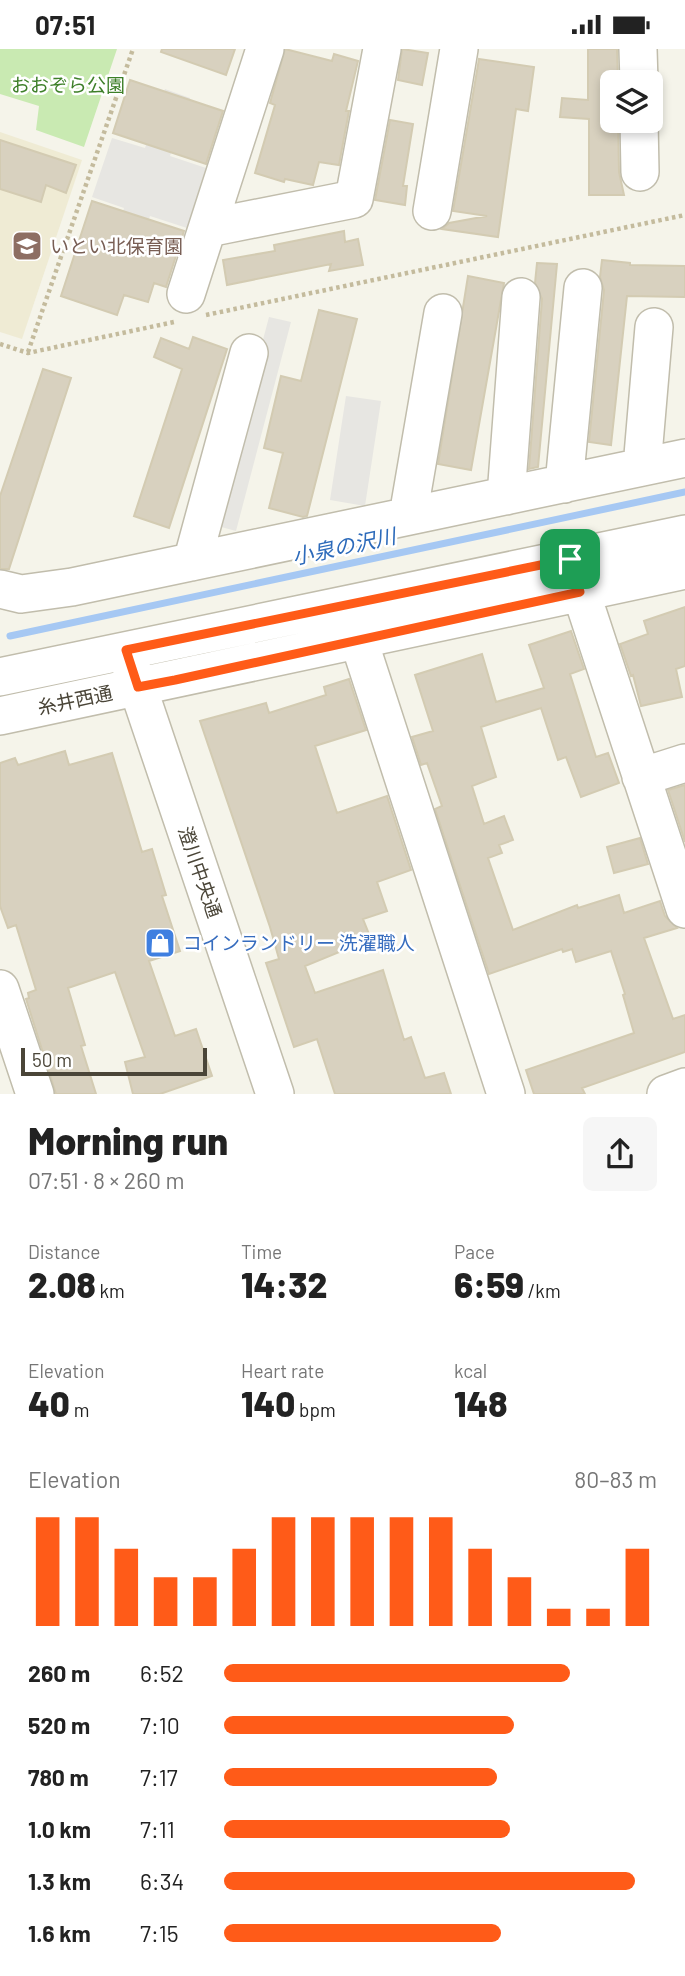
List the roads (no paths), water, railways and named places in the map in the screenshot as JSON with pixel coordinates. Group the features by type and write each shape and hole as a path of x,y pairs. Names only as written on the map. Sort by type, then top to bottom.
{"street":[{"path":"186,311 208,228 265,49"},
{"path":"208,228 354,199 382,49"},
{"path":"432,211 459,49"},
{"path":"638,49 639,70"},
{"path":"639,133 640,173"},
{"path":"564,484 583,288"},
{"path":"506,496 521,297"},
{"path":"408,516 443,313"},
{"path":"642,467 654,327"},
{"path":"192,562 248,352"},
{"path":"0,589 21,594 72,587 685,458"},
{"name":"糸井西通","path":"0,716 138,687 355,622 575,575 685,534"},
{"name":"糸井西通","path":"575,575 685,570"},
{"path":"575,575 685,909"},
{"path":"355,622 506,1094"},
{"name":"糸井西通","path":"0,677 126,650 355,622"},
{"name":"澄川中央通","path":"126,650 275,1094"},
{"path":"641,778 685,763"},
{"path":"0,989 32,1093"},
{"path":"666,1094 685,1087"}],"waterway":[{"name":"小泉の沢川","path":"10,636 685,492"}],"place":[{"name":"いとい北保育園","path":"27,246"},
{"name":"コインランドリー 洗濯職人","path":"160,943"}],"park label":[{"name":"おおぞら公園","path":"68,85"}]}
